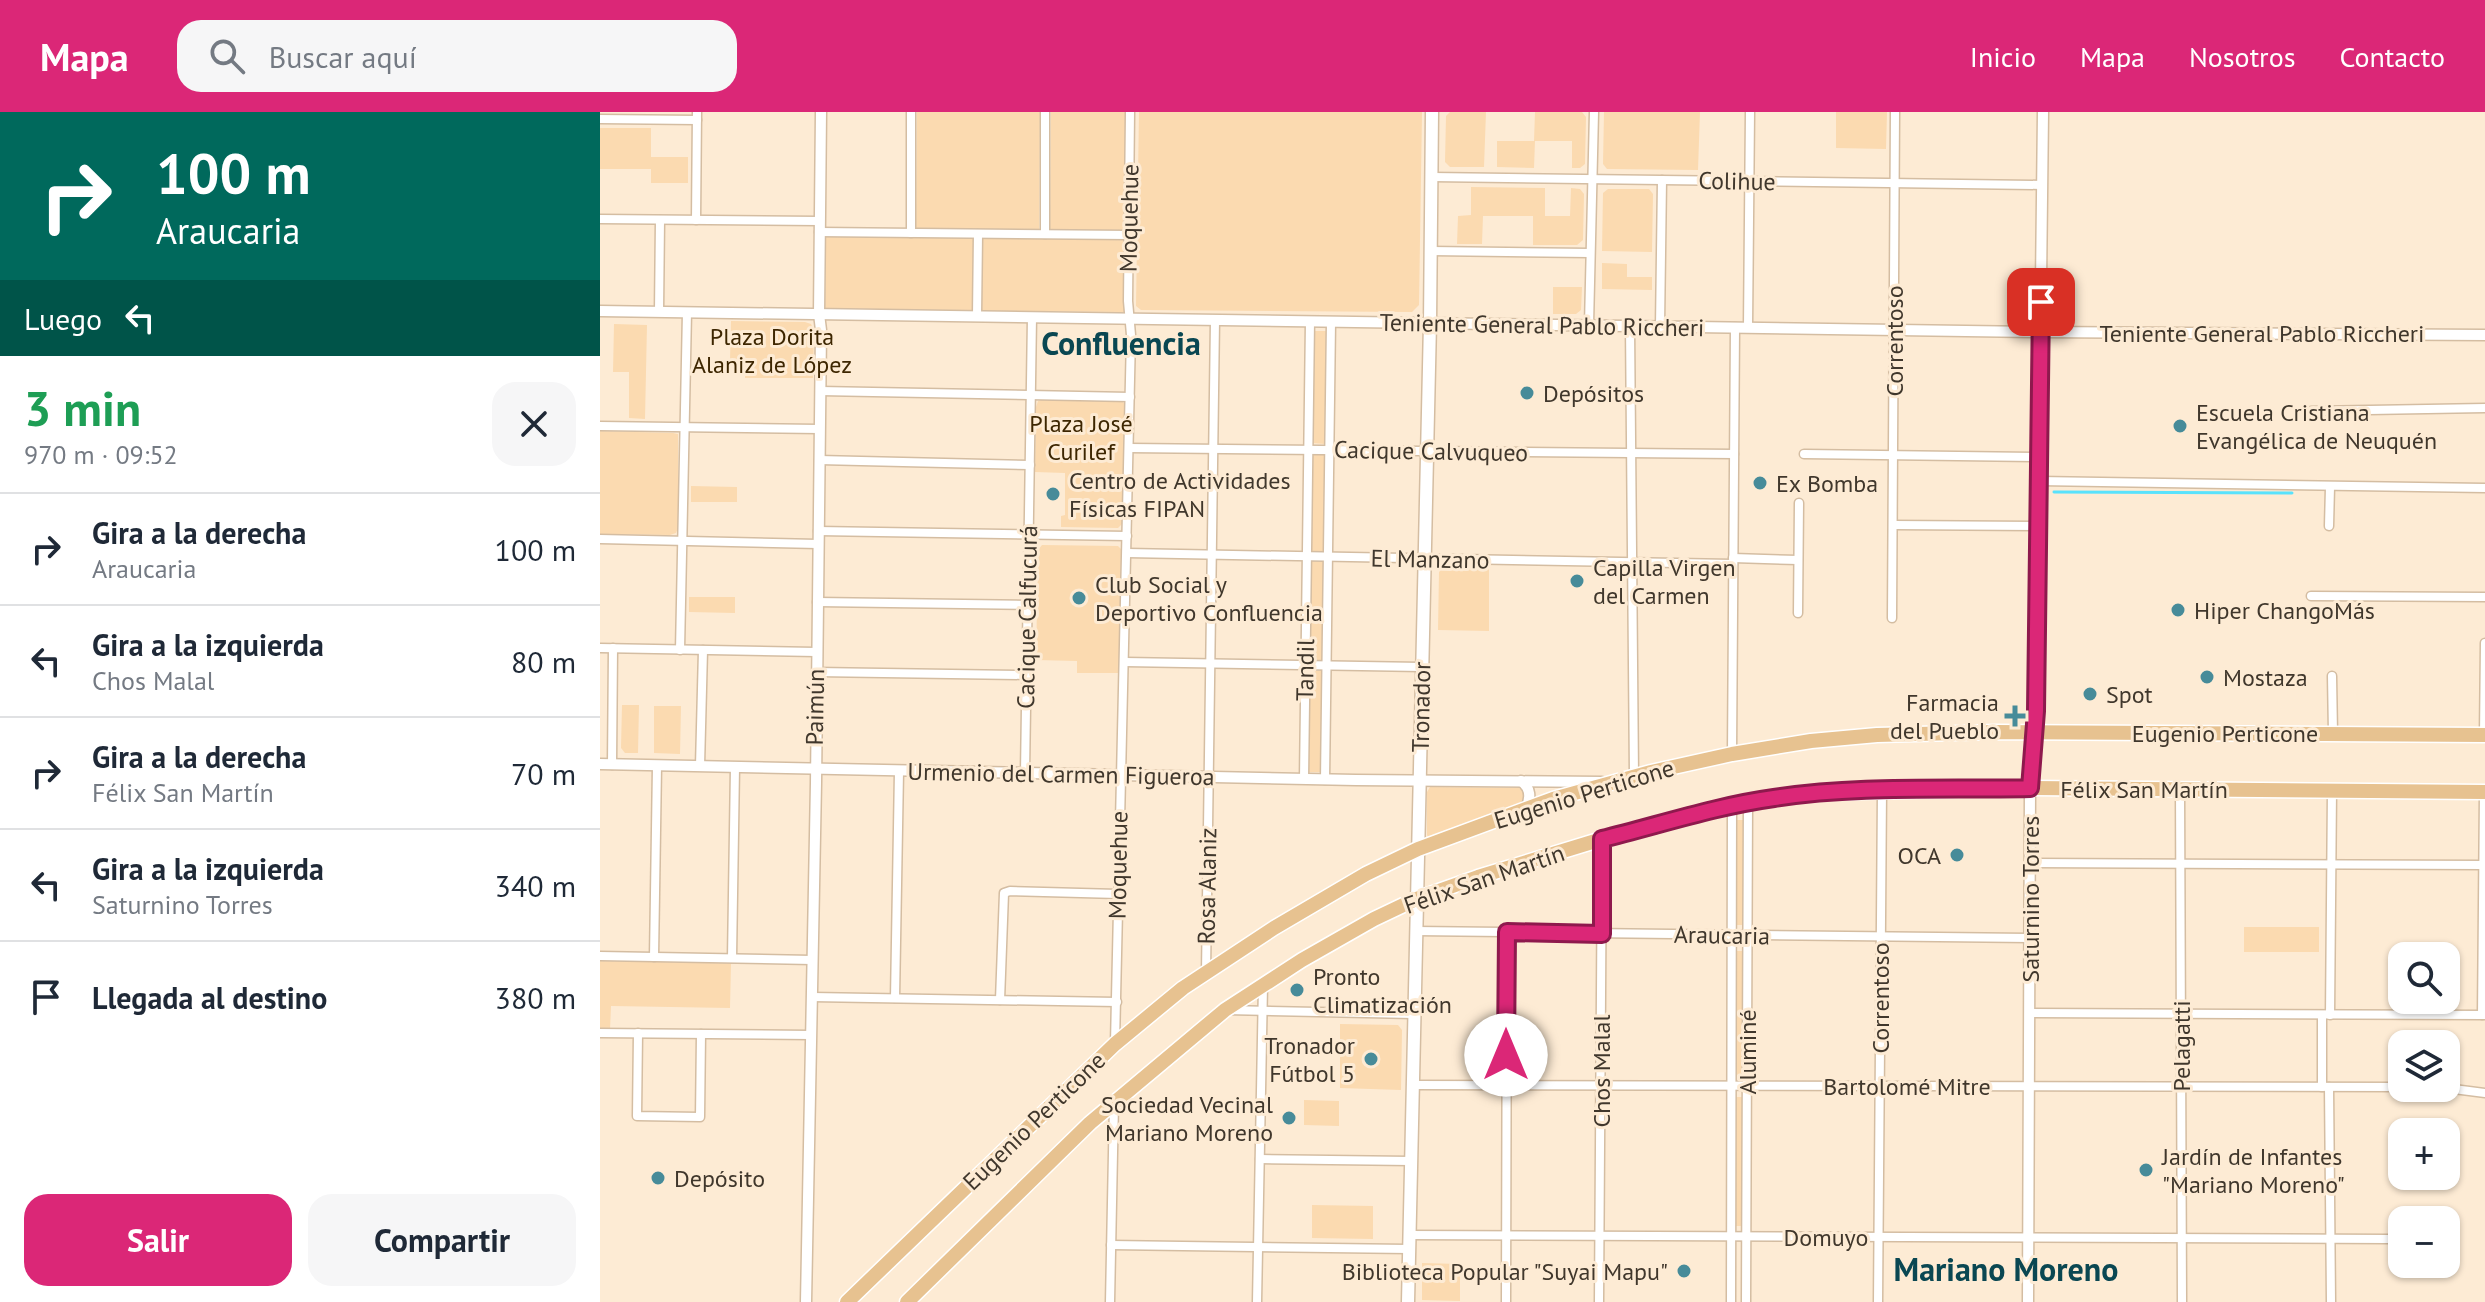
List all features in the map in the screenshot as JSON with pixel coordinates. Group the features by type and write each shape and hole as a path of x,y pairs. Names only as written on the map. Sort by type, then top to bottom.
{"highway":[{"name":"Eugenio Perticone","path":"847,1302 1115,1044 1161,1004 1338,889 1418,849 1526,808 1612,782 1732,754 1811,741 1877,735 2035,732 2484,735"},
{"name":"Félix San Martín","path":"907,1302 1114,1103 1225,1010 1326,945 1416,899 1478,877 1602,839 1732,805 1814,793 2030,788 2485,792"}],"main road":[{"name":"Tronador","path":"1408,1302 1432,112"}],"street":[{"name":"Paimún","path":"806,1302 821,330 821,112"},
{"path":"911,112 911,233"},
{"path":"1045,112 1045,234"},
{"name":"Moquehue","path":"1115,1044 1130,397 1130,112"},
{"path":"1589,325 1594,112"},
{"path":"1748,327 1750,112"},
{"name":"Correntoso","path":"1892,618 1895,112"},
{"name":"Saturnino Torres","path":"2028,1302 2030,788 2035,732 2043,112"},
{"path":"600,119 697,116 696,220"},
{"name":"Colihue","path":"1432,177 2042,185"},
{"path":"1660,326 1662,180"},
{"path":"600,219 696,220 911,233 1129,235"},
{"path":"659,312 660,220"},
{"path":"977,316 978,234"},
{"path":"1431,251 1590,253"},
{"name":"Teniente General Pablo Riccheri","path":"600,311 2041,332 2485,335"},
{"path":"680,650 687,312"},
{"name":"Cacique Calfucurá","path":"1025,773 1032,317"},
{"name":"Rosa Alaniz","path":"1206,973 1215,320"},
{"name":"Tandil","path":"1304,779 1310,321"},
{"name":"Tandil","path":"1325,780 1331,322"},
{"path":"1630,326 1634,777"},
{"path":"1732,754 1735,327"},
{"path":"820,391 1130,397"},
{"path":"2311,411 2485,408"},
{"path":"600,426 819,429"},
{"name":"Cacique Calvuqueo","path":"1129,448 1734,454"},
{"path":"1804,454 2039,457"},
{"path":"819,460 1030,465"},
{"path":"2039,481 2485,488"},
{"path":"2329,526 2330,487"},
{"path":"1798,613 1799,503"},
{"path":"1894,525 2038,526"},
{"path":"818,531 1127,536"},
{"path":"600,539 818,544"},
{"name":"El Manzano","path":"1127,553 1632,562 1798,560"},
{"path":"2311,596 2485,597"},
{"path":"817,602 1028,605"},
{"path":"2484,735 2485,643"},
{"path":"600,648 816,652"},
{"path":"612,765 613,648"},
{"path":"700,766 703,650"},
{"path":"1125,662 1422,667"},
{"path":"816,672 1026,675"},
{"path":"2332,676 2333,734"},
{"name":"Urmenio del Carmen Figueroa","path":"600,764 1325,780 1612,782"},
{"path":"654,957 657,766"},
{"path":"732,958 735,767"},
{"path":"895,998 899,771"},
{"path":"1521,781 1529,793 1526,808"},
{"name":"Pelagatti","path":"2180,789 2182,1302"},
{"path":"2331,1302 2326,1015 2332,790"},
{"name":"Correntoso","path":"1878,1302 1882,791"},
{"path":"2030,1013 2484,1015 2485,792"},
{"name":"Aluminé","path":"1746,1302 1748,802"},
{"name":"Aluminé","path":"1731,1302 1732,805"},
{"name":"Chos Malal","path":"1599,1302 1602,839"},
{"path":"2030,863 2484,865"},
{"path":"1000,1000 1004,893 1118,894"},
{"name":"Araucaria","path":"1415,931 2030,938"},
{"path":"1506,1302 1507,932"},
{"path":"600,956 812,960"},
{"path":"1257,1302 1263,984"},
{"path":"812,997 1117,1002"},
{"path":"1225,1010 1413,1014"},
{"path":"600,1033 811,1035"},
{"path":"638,1033 637,1116 700,1117 701,1034"},
{"name":"Bartolomé Mitre","path":"1412,1085 2388,1087"},
{"path":"2460,1090 2485,1093"},
{"path":"1110,1302 1114,1103"},
{"path":"1260,1159 1411,1161"},
{"name":"Domuyo","path":"1409,1235 2388,1239"},
{"path":"1111,1245 1409,1249"}],"green space":[{"path":"917,112 1040,112 1039,230 916,229"},
{"path":"1051,112 1126,112 1125,231 1050,230"},
{"path":"1139,112 1422,112 1419,305 1412,312 1141,310 1136,306"},
{"path":"1450,112 1486,112 1484,167 1450,167 1445,162 1446,116"},
{"path":"1535,112 1582,112 1586,117 1585,164 1572,168 1572,141 1535,141 1534,168 1497,167 1497,141 1534,141"},
{"path":"1604,112 1700,112 1698,170 1607,169 1603,164"},
{"path":"1836,112 1887,112 1886,149 1836,148"},
{"path":"600,128 651,128 651,157 688,157 688,183 651,183 651,169 600,169"},
{"path":"1471,187 1545,188 1545,216 1570,216 1571,188 1580,189 1584,194 1583,240 1577,245 1533,245 1533,216 1483,216 1482,244 1457,244 1458,216 1471,215"},
{"path":"1608,189 1649,189 1653,194 1652,252 1602,251 1603,193"},
{"path":"826,235 975,238 973,311 825,308"},
{"path":"982,238 1125,240 1124,312 981,311"},
{"path":"1602,263 1627,264 1627,277 1652,277 1652,290 1602,289"},
{"path":"1553,287 1582,287 1581,310 1576,314 1553,314"},
{"name":"Plaza Dorita Alaniz de López","path":"731,321 811,324 814,331 813,378 745,378 745,360 730,360"},
{"path":"614,324 647,325 645,419 629,418 629,372 613,372"},
{"path":"1314,331 1328,331 1325,444 1312,443"},
{"name":"Plaza José Curilef","path":"1119,400 1126,404 1126,473 1122,474 1122,524 1118,528 1061,527 1061,516 1065,515 1065,473 1035,472 1036,407 1038,401"},
{"path":"600,431 678,434 676,533 600,534"},
{"path":"1312,454 1325,455 1324,553 1310,553"},
{"path":"691,486 737,487 737,502 691,502"},
{"name":"Club Social y Deportivo Confluencia","path":"1042,545 1118,546 1121,549 1119,673 1077,673 1077,661 1036,660 1038,550"},
{"path":"1310,561 1324,562 1322,660 1309,660"},
{"path":"1444,567 1489,568 1489,631 1438,630 1439,572"},
{"path":"689,597 735,597 735,613 689,612"},
{"path":"1309,671 1322,671 1321,772 1307,772"},
{"path":"622,705 639,705 638,753 625,753 621,748"},
{"path":"654,706 681,706 680,754 654,753"},
{"path":"1430,787 1519,788 1526,796 1523,804 1429,839 1427,792"},
{"path":"1736,820 1744,820 1743,925 1735,925"},
{"path":"2244,927 2319,927 2319,952 2244,952"},
{"path":"1737,951 1744,951 1744,1075 1737,1075"},
{"path":"600,961 731,963 730,1008 611,1006 610,1030 600,1030"},
{"name":"Tronador Fútbol 5","path":"1340,1024 1398,1025 1402,1030 1401,1090 1340,1088"},
{"path":"1736,1097 1743,1097 1743,1226 1736,1226"},
{"path":"1304,1100 1339,1101 1339,1126 1304,1125"},
{"path":"1312,1205 1373,1206 1373,1239 1312,1238"},
{"path":"1422,1263 1460,1264 1460,1301 1422,1300"}],"waterway":[{"path":"2054,492 2292,493"}],"place":[{"name":"Depósitos","path":"1527,393"},
{"name":"Escuela Cristiana Evangélica de Neuquén","path":"2180,426"},
{"name":"Ex Bomba","path":"1760,483"},
{"name":"Centro de Actividades Físicas FIPAN","path":"1053,494"},
{"name":"Capilla Virgen del Carmen","path":"1577,581"},
{"name":"Club Social y Deportivo Confluencia","path":"1079,598"},
{"name":"Hiper ChangoMás","path":"2178,610"},
{"name":"Mostaza","path":"2207,677"},
{"name":"Spot","path":"2090,694"},
{"name":"Farmacia del Pueblo","path":"2015,716"},
{"name":"OCA","path":"1957,855"},
{"name":"Pronto Climatización","path":"1297,990"},
{"name":"Tronador Fútbol 5","path":"1371,1059"},
{"name":"Sociedad Vecinal Mariano Moreno","path":"1289,1118"},
{"name":"Jardín de Infantes \"Mariano Moreno\"","path":"2146,1170"},
{"name":"Depósito","path":"658,1178"},
{"name":"Biblioteca Popular \"Suyai Mapu\"","path":"1684,1271"}],"district":[{"name":"Confluencia","path":"1121,343"},
{"name":"Mariano Moreno","path":"2006,1269"}],"route":[{"path":"1506,1055 1507,932 1602,934 1602,839 1732,805 1794,795 2030,788 2036,711 2041,302"}]}
